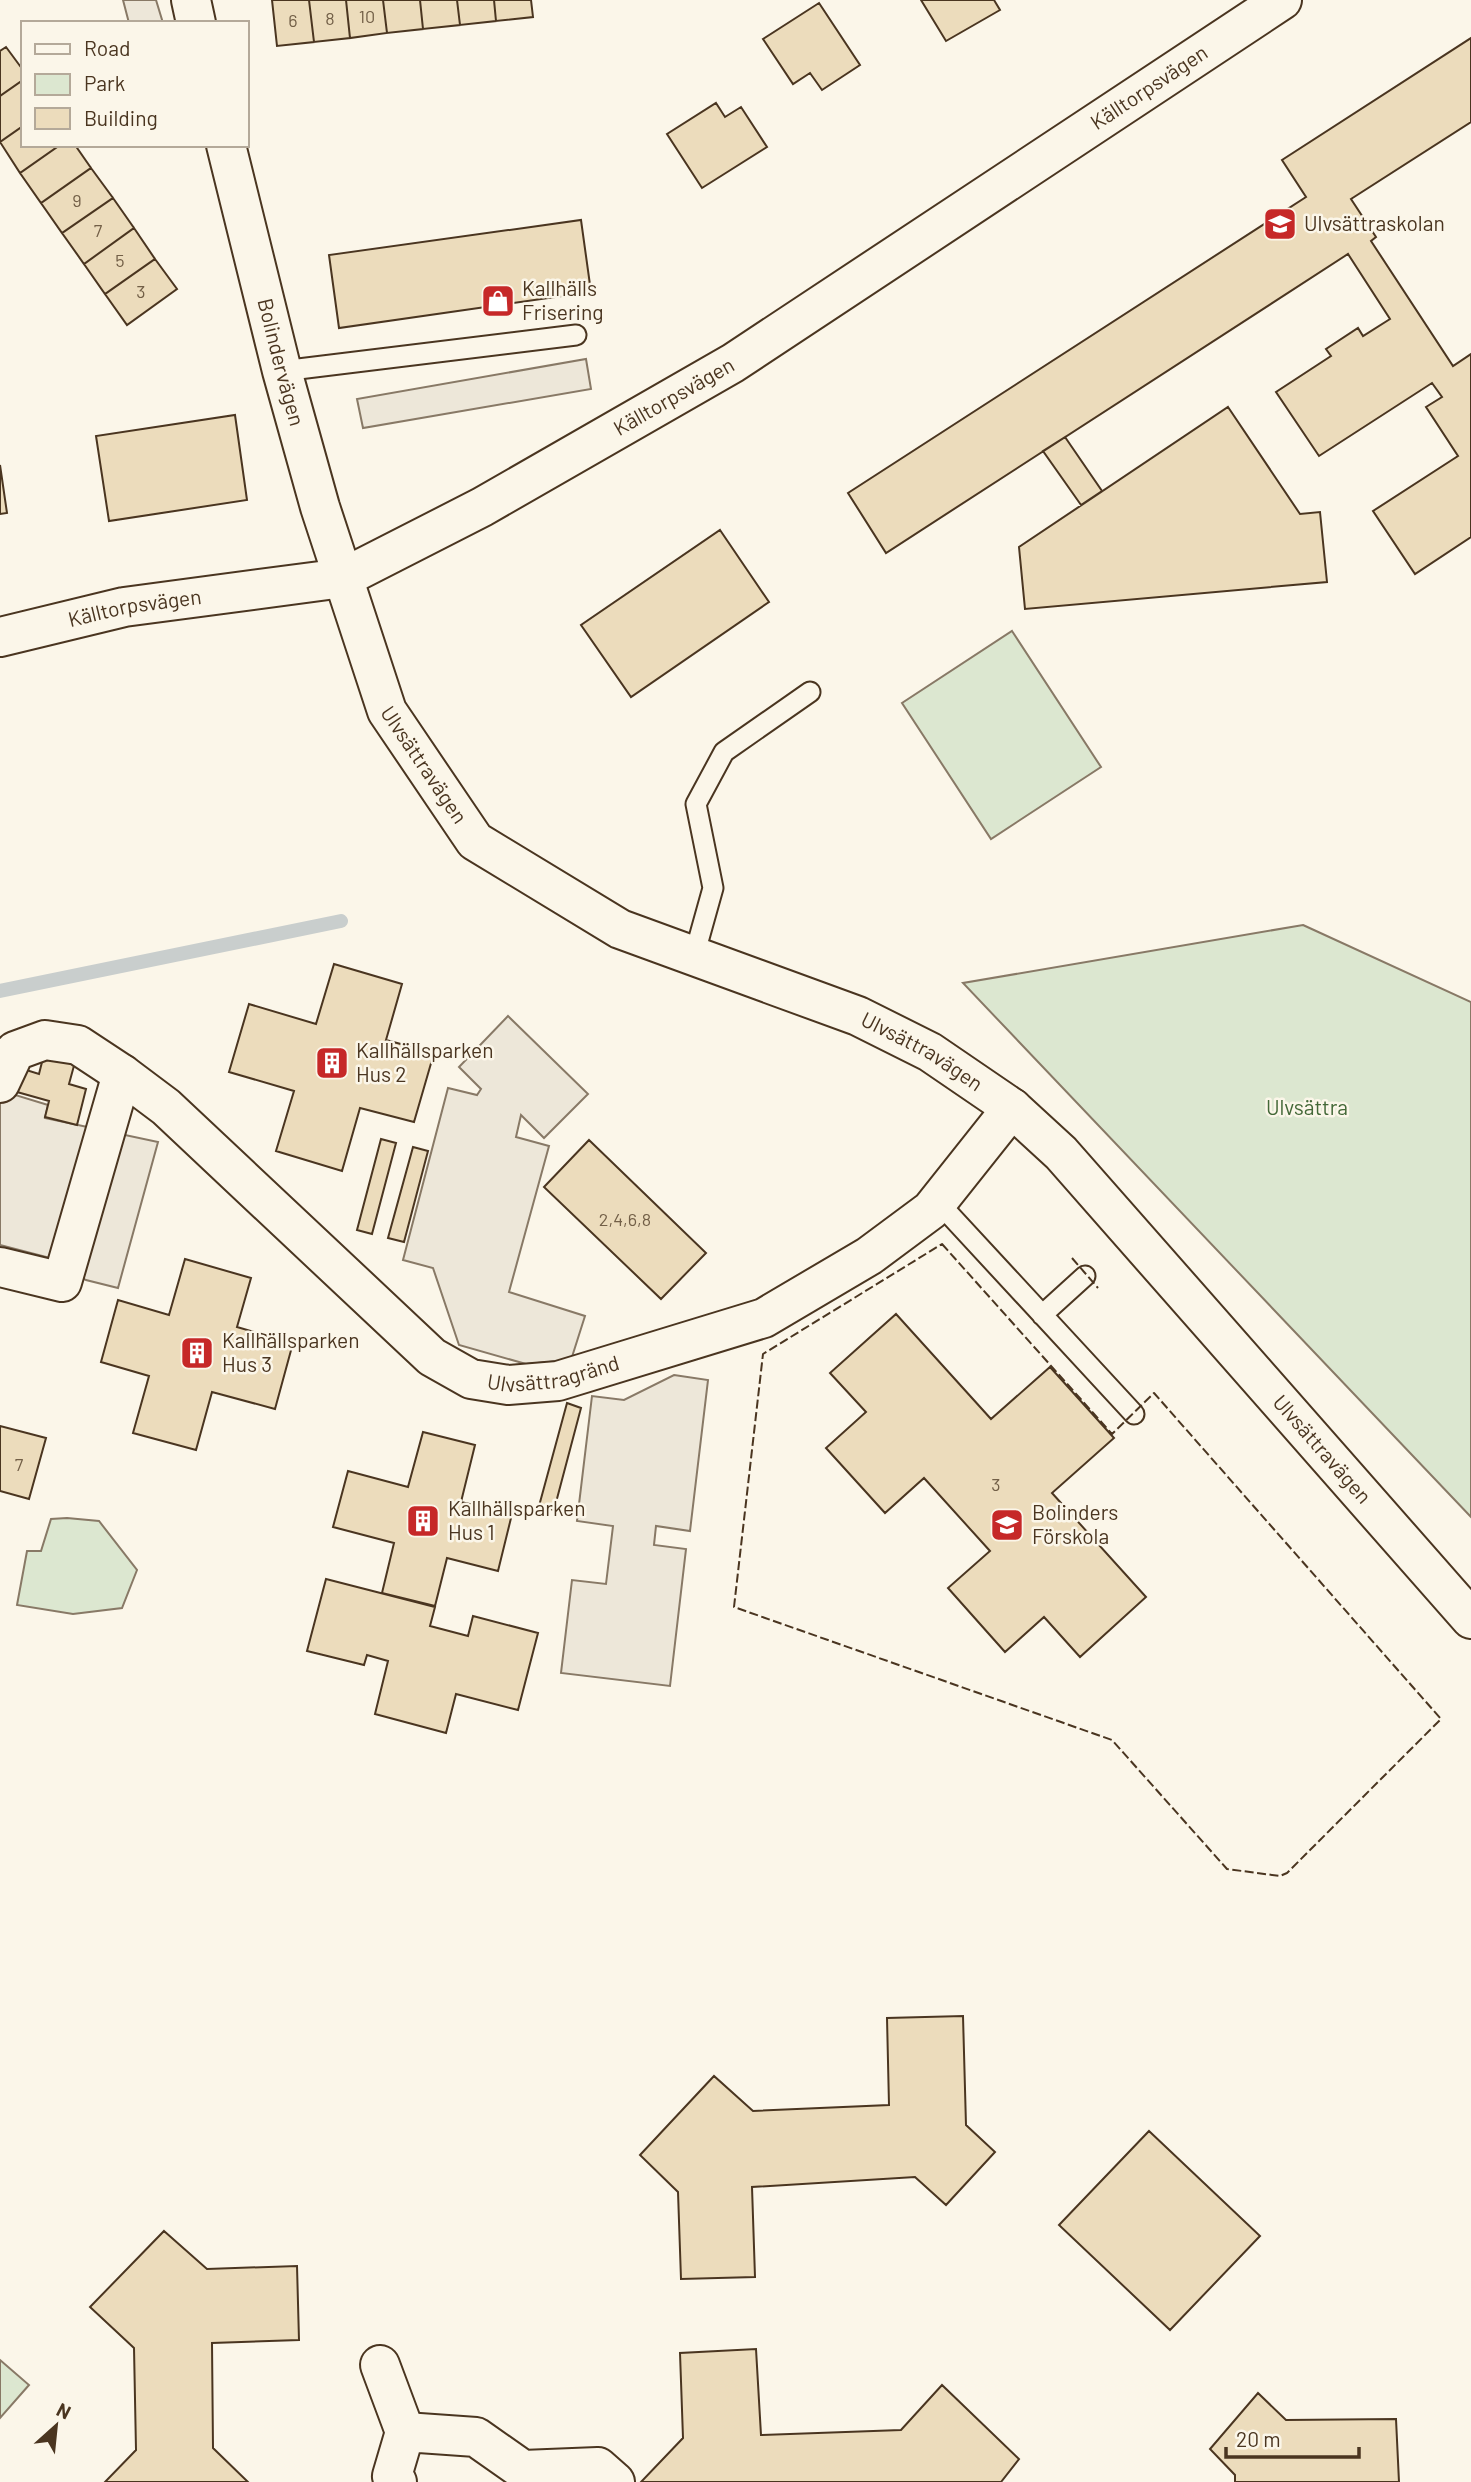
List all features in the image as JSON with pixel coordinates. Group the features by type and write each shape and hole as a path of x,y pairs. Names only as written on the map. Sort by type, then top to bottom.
{"street":[{"path":"191,0 196,21"},
{"name":"Källtorpsvägen","path":"0,636 124,607 343,578 482,507 733,363 1282,0"},
{"name":"Bolindervägen","path":"226,147 282,371 320,508 343,578"},
{"name":"Ulvsättravägen","path":"343,578 387,711 475,841 620,929 858,1016 930,1052 1012,1108 1061,1153 1471,1619"},
{"name":"Ulvsättragränd","path":"0,1083 15,1051 44,1040 78,1045 166,1107 432,1357 471,1379 508,1385 558,1381 764,1318 869,1256 938,1202 1012,1108"},
{"path":"0,1267 62,1282 122,1074"},
{"path":"380,2365 405,2432 392,2476 397,2482"},
{"path":"405,2432 476,2437 516,2476 598,2467 615,2482"}],"lane":[{"path":"282,371 576,335"},
{"path":"694,956 713,888 696,804 724,752 810,692"},
{"path":"938,1202 1134,1414"},
{"path":"1042,1315 1085,1276"}],"green space":[{"path":"1012,631 1101,767 991,839 902,703"},
{"name":"Ulvsättra","path":"1303,925 1471,1002 1471,1517 963,983"},
{"path":"51,1519 99,1521 137,1570 122,1608 73,1614 17,1605 27,1551 41,1551"},
{"path":"0,2360 29,2385 0,2418"}],"shaded area":[{"path":"123,0 156,0 162,21 128,21"},
{"path":"586,359 591,389 363,428 357,399"},
{"path":"508,1016 588,1094 544,1138 521,1115 516,1137 549,1146 509,1292 585,1316 571,1360 526,1364 459,1345 433,1268 403,1260 448,1088 477,1095 481,1089 459,1067"},
{"path":"0,1078 15,1095 48,1105 45,1118 158,1142 118,1288 86,1280 46,1257 0,1245"},
{"path":"674,1375 708,1380 690,1531 656,1526 654,1545 686,1549 670,1686 561,1673 572,1580 606,1584 613,1526 577,1521 592,1396 624,1400"}],"building":[{"path":"272,0 309,0 314,42 277,46"},
{"path":"309,0 346,0 350,38 314,42"},
{"path":"346,0 383,0 387,33 350,38"},
{"path":"383,0 420,0 423,29 387,33"},
{"path":"420,0 457,0 460,25 423,29"},
{"path":"457,0 494,0 496,21 460,25"},
{"path":"494,0 531,0 533,17 496,21"},
{"path":"921,0 994,0 1000,10 946,41"},
{"path":"819,3 860,65 822,90 810,73 793,84 763,39"},
{"path":"1471,38 1471,122 1351,199 1376,237 1371,241 1453,366 1471,354 1471,537 1415,574 1373,511 1458,456 1426,407 1442,397 1432,383 1319,456 1276,392 1331,356 1326,349 1358,328 1363,336 1390,319 1348,254 886,553 848,493 1306,197 1282,160"},
{"path":"6,47 21,67 21,81 0,96 0,51"},
{"path":"21,81 21,127 0,142 0,96"},
{"path":"716,103 725,117 741,107 767,147 702,188 667,134"},
{"path":"21,127 21,147 57,147 20,173 0,142"},
{"path":"57,147 76,147 91,168 41,203 20,173"},
{"path":"91,168 113,198 62,233 41,203"},
{"path":"113,198 134,228 84,264 62,233"},
{"path":"581,220 591,292 339,328 329,255"},
{"path":"134,228 155,259 105,294 84,264"},
{"path":"155,259 177,289 127,325 105,294"},
{"path":"1228,407 1300,514 1320,512 1327,582 1025,609 1019,547"},
{"path":"235,415 247,500 109,521 96,436"},
{"path":"1065,437 1102,491 1081,505 1043,451"},
{"path":"0,465 7,513 0,514"},
{"path":"720,530 769,602 631,697 581,625"},
{"name":"Kallhällsparken Hus 2","path":"334,964 402,984 386,1040 434,1053 414,1122 360,1108 342,1171 276,1151 294,1091 229,1072 249,1004 316,1024"},
{"path":"44,1054 75,1062 69,1084 86,1089 77,1125 45,1117 49,1101 17,1092 23,1069 39,1074"},
{"path":"381,1139 396,1143 372,1234 357,1230"},
{"path":"589,1140 706,1253 661,1299 544,1187"},
{"path":"413,1147 428,1151 404,1242 388,1238"},
{"name":"Kallhällsparken Hus 3","path":"185,1259 251,1278 237,1327 293,1343 275,1409 212,1392 196,1450 133,1433 149,1376 101,1362 118,1300 169,1315"},
{"path":"896,1314 991,1419 1050,1367 1114,1438 1052,1493 1146,1597 1080,1657 1044,1617 1005,1652 948,1588 990,1551 924,1478 885,1513 826,1448 866,1412 830,1373"},
{"path":"567,1403 581,1408 554,1510 539,1506"},
{"path":"0,1426 46,1438 29,1499 0,1491"},
{"name":"Kallhällsparken Hus 1","path":"423,1432 475,1445 461,1502 512,1514 498,1571 447,1558 435,1606 382,1593 394,1543 333,1527 348,1471 408,1487"},
{"path":"326,1579 435,1607 430,1626 468,1636 473,1616 538,1633 518,1710 456,1694 446,1733 375,1714 388,1661 367,1655 364,1665 307,1651"},
{"path":"963,2016 966,2125 995,2152 946,2205 915,2177 752,2187 755,2277 681,2279 678,2192 640,2155 714,2076 753,2111 889,2105 887,2018"},
{"path":"1149,2131 1260,2236 1170,2330 1059,2225"},
{"path":"164,2231 207,2269 297,2266 299,2340 212,2343 213,2448 248,2482 105,2482 136,2450 134,2348 90,2307"},
{"path":"756,2349 761,2435 901,2430 942,2385 1019,2459 1001,2482 641,2482 683,2438 680,2353"},
{"path":"1258,2393 1286,2420 1396,2419 1399,2482 1235,2482 1235,2475 1210,2449"}],"waterway":[{"path":"0,991 341,921"}],"fence":[{"path":"942,1244 1112,1434 1154,1393 1441,1719 1287,1873 1280,1876 1227,1869 1112,1740 734,1607 763,1354 942,1244"},
{"path":"1072,1258 1098,1288"}],"place":[{"name":"Ulvsättraskolan","path":"1280,224"},
{"name":"Kallhälls Frisering","path":"498,301"},
{"name":"Kallhällsparken Hus 2","path":"332,1063"},
{"name":"Kallhällsparken Hus 3","path":"197,1353"},
{"name":"Kallhällsparken Hus 1","path":"423,1521"},
{"name":"Bolinders Förskola","path":"1007,1525"}]}
